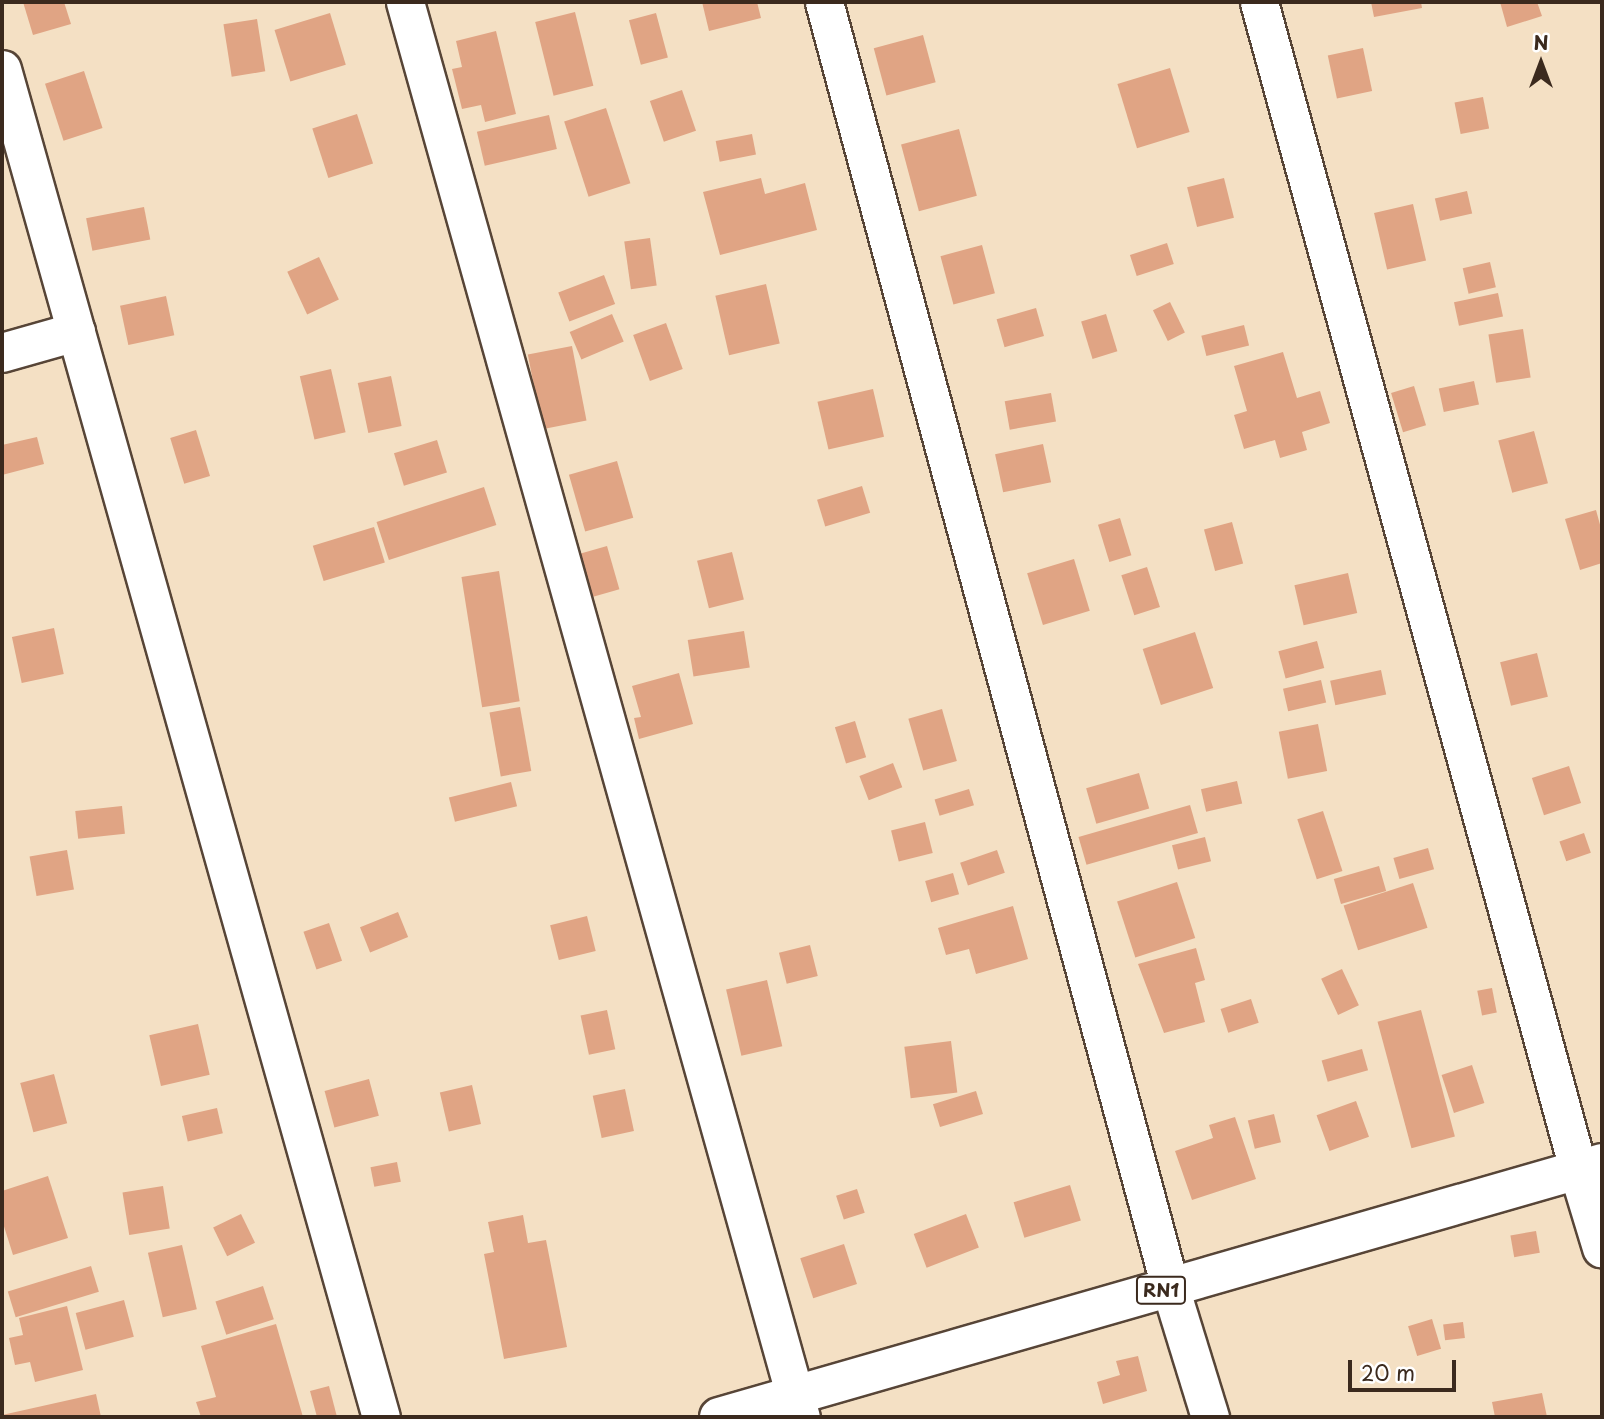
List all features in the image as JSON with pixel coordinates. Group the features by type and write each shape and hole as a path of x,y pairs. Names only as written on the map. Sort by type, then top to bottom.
{"main road":[{"path":"2,353 76,332"},
{"name":"RN1","path":"719,1417 798,1406 1170,1287 1590,1166"},
{"path":"1590,1166 1602,1248"}],"street":[{"path":"405,2 798,1406"},
{"path":"824,2 1170,1287 1210,1417"},
{"path":"1259,2 1590,1166"},
{"path":"2,69 381,1417"}],"building":[{"path":"23,2 64,2 71,24 33,35"},
{"path":"702,2 757,2 761,18 709,31"},
{"path":"1371,2 1421,2 1422,8 1374,17"},
{"path":"1500,2 1537,2 1542,16 1507,27"},
{"path":"575,12 593,86 554,96 535,22"},
{"path":"330,13 346,65 290,82 275,30"},
{"path":"656,13 668,57 641,65 629,20"},
{"path":"257,19 265,71 232,77 223,24"},
{"path":"496,31 516,114 485,122 481,105 462,109 452,69 462,67 456,41"},
{"path":"923,35 936,82 886,96 874,48"},
{"path":"1363,48 1372,91 1337,99 1328,55"},
{"path":"1170,68 1190,132 1137,148 1117,84"},
{"path":"84,71 103,128 64,141 45,84"},
{"path":"682,90 696,131 664,142 650,101"},
{"path":"1483,97 1489,128 1461,134 1455,103"},
{"path":"606,108 630,183 589,197 564,122"},
{"path":"357,114 373,163 328,178 312,129"},
{"path":"549,115 557,149 485,166 477,132"},
{"path":"959,129 977,196 919,211 901,145"},
{"path":"752,134 756,155 720,162 716,141"},
{"path":"761,178 765,194 805,183 817,230 720,255 703,192"},
{"path":"1224,178 1234,218 1197,227 1187,187"},
{"path":"1467,191 1472,213 1440,221 1435,198"},
{"path":"1413,204 1426,261 1387,270 1374,213"},
{"path":"144,207 150,239 92,251 86,218"},
{"path":"650,238 657,286 631,289 624,242"},
{"path":"1167,243 1174,264 1137,276 1130,255"},
{"path":"982,245 995,293 953,304 940,256"},
{"path":"319,257 339,300 307,314 287,272"},
{"path":"1490,262 1496,287 1469,294 1463,268"},
{"path":"604,275 615,304 569,322 558,293"},
{"path":"766,284 780,343 729,355 715,296"},
{"path":"1498,293 1503,316 1459,326 1454,302"},
{"path":"166,296 174,335 128,345 120,306"},
{"path":"1170,302 1185,333 1168,341 1153,310"},
{"path":"1036,308 1044,336 1005,347 997,319"},
{"path":"612,314 624,342 581,360 570,332"},
{"path":"1106,314 1117,351 1093,359 1081,322"},
{"path":"666,323 683,369 650,381 633,335"},
{"path":"1244,325 1249,345 1206,356 1201,336"},
{"path":"1523,329 1531,377 1496,383 1488,334"},
{"path":"572,346 587,421 542,429 528,355"},
{"path":"1283,352 1297,398 1320,391 1330,423 1302,432 1307,450 1280,458 1275,440 1244,449 1234,415 1247,411 1234,366"},
{"path":"331,369 346,432 314,440 300,376"},
{"path":"391,376 402,426 368,433 358,383"},
{"path":"1474,381 1479,404 1444,412 1439,388"},
{"path":"1414,386 1426,425 1403,432 1391,393"},
{"path":"873,389 884,437 828,450 817,402"},
{"path":"1051,393 1056,422 1010,430 1005,401"},
{"path":"196,430 210,476 184,484 170,438"},
{"path":"1534,431 1548,483 1512,493 1498,441"},
{"path":"37,437 44,464 2,475 2,445"},
{"path":"437,440 447,473 404,486 394,453"},
{"path":"1043,444 1051,482 1003,492 995,454"},
{"path":"617,461 633,518 585,531 569,475"},
{"path":"862,486 870,513 825,527 817,500"},
{"path":"484,487 496,525 389,560 377,522"},
{"path":"1596,510 1602,532 1602,563 1580,570 1565,519"},
{"path":"1120,518 1131,555 1109,562 1098,525"},
{"path":"1232,522 1243,564 1215,571 1204,530"},
{"path":"374,527 385,562 324,581 313,546"},
{"path":"607,546 619,589 581,600 569,557"},
{"path":"732,552 744,600 709,608 697,561"},
{"path":"1074,559 1090,611 1043,625 1027,573"},
{"path":"1147,567 1160,607 1134,615 1121,575"},
{"path":"499,571 520,701 482,707 461,577"},
{"path":"1348,573 1357,613 1304,625 1294,585"},
{"path":"54,628 64,674 22,683 12,637"},
{"path":"744,631 750,668 693,676 688,640"},
{"path":"1195,632 1213,688 1161,705 1143,649"},
{"path":"1317,641 1324,668 1286,678 1278,651"},
{"path":"1537,653 1548,697 1511,706 1500,662"},
{"path":"1381,670 1386,694 1335,705 1330,681"},
{"path":"679,673 693,724 639,739 634,718 641,717 632,686"},
{"path":"1321,680 1326,702 1288,711 1283,689"},
{"path":"520,707 531,771 501,776 489,712"},
{"path":"942,709 957,761 923,771 908,719"},
{"path":"855,721 866,757 846,763 835,727"},
{"path":"1318,724 1327,771 1288,779 1279,732"},
{"path":"893,763 902,787 869,800 859,776"},
{"path":"1569,766 1581,803 1544,815 1532,778"},
{"path":"1139,773 1149,809 1096,824 1086,788"},
{"path":"1237,781 1242,803 1206,812 1201,789"},
{"path":"511,782 517,806 455,822 449,797"},
{"path":"969,789 974,805 940,816 935,800"},
{"path":"1190,805 1198,833 1086,865 1078,837"},
{"path":"122,806 125,834 78,839 75,811"},
{"path":"1323,811 1342,871 1317,879 1297,819"},
{"path":"925,822 933,853 899,862 891,830"},
{"path":"1584,833 1591,853 1566,861 1559,841"},
{"path":"1205,837 1211,861 1178,869 1172,845"},
{"path":"1428,848 1434,869 1399,879 1393,858"},
{"path":"67,850 74,889 37,896 30,857"},
{"path":"997,850 1005,873 968,885 960,863"},
{"path":"1379,866 1386,891 1341,904 1334,879"},
{"path":"953,873 959,894 931,902 925,881"},
{"path":"1177,882 1195,938 1135,958 1117,901"},
{"path":"1413,883 1428,928 1358,950 1344,906"},
{"path":"1013,906 1028,959 976,974 969,949 946,955 938,928"},
{"path":"398,912 408,937 370,952 360,927"},
{"path":"587,916 596,951 559,960 550,925"},
{"path":"329,923 342,961 316,970 303,932"},
{"path":"810,945 818,976 787,984 779,953"},
{"path":"1196,948 1205,980 1195,983 1205,1022 1164,1033 1138,964"},
{"path":"1342,969 1359,1005 1338,1015 1321,979"},
{"path":"767,980 782,1046 741,1056 726,989"},
{"path":"1492,988 1497,1013 1482,1015 1477,991"},
{"path":"1251,999 1259,1023 1228,1033 1221,1009"},
{"path":"607,1010 615,1049 589,1055 581,1016"},
{"path":"1421,1010 1455,1137 1411,1148 1378,1022"},
{"path":"198,1024 210,1075 161,1086 149,1035"},
{"path":"951,1041 957,1093 911,1098 904,1047"},
{"path":"1362,1049 1368,1070 1328,1082 1322,1061"},
{"path":"1472,1065 1484,1103 1454,1113 1442,1075"},
{"path":"54,1074 67,1123 33,1132 20,1083"},
{"path":"369,1079 379,1116 334,1128 325,1091"},
{"path":"472,1085 481,1124 449,1131 440,1092"},
{"path":"625,1089 634,1131 602,1138 593,1096"},
{"path":"976,1091 983,1114 940,1127 933,1104"},
{"path":"1356,1101 1369,1137 1330,1151 1317,1115"},
{"path":"217,1108 223,1133 188,1141 182,1116"},
{"path":"1274,1114 1281,1142 1255,1149 1248,1121"},
{"path":"1235,1117 1256,1179 1192,1200 1175,1151 1213,1138 1209,1125"},
{"path":"397,1162 401,1182 374,1187 370,1167"},
{"path":"48,1176 68,1238 13,1255 2,1220 2,1191"},
{"path":"1070,1185 1081,1220 1024,1238 1014,1202"},
{"path":"163,1186 170,1228 129,1235 123,1192"},
{"path":"857,1189 865,1213 844,1220 836,1196"},
{"path":"241,1214 255,1243 227,1256 213,1228"},
{"path":"966,1214 979,1248 927,1268 914,1234"},
{"path":"523,1215 528,1243 546,1240 567,1347 504,1359 484,1254 494,1252 488,1222"},
{"path":"1536,1231 1540,1253 1514,1257 1510,1236"},
{"path":"844,1244 857,1284 813,1298 800,1258"},
{"path":"182,1245 197,1309 163,1317 148,1253"},
{"path":"91,1266 99,1292 16,1317 8,1291"},
{"path":"263,1286 274,1319 226,1335 215,1301"},
{"path":"124,1300 134,1337 86,1350 76,1313"},
{"path":"67,1306 83,1370 35,1382 30,1362 15,1365 9,1338 23,1335 19,1318"},
{"path":"1432,1319 1441,1349 1417,1356 1408,1326"},
{"path":"1463,1322 1465,1338 1445,1340 1443,1324"},
{"path":"276,1324 303,1417 201,1417 196,1402 216,1397 201,1346"},
{"path":"1138,1356 1147,1391 1103,1404 1097,1382 1120,1375 1116,1361"},
{"path":"329,1386 337,1417 317,1417 310,1391"},
{"path":"1542,1393 1547,1417 1495,1417 1492,1402"},
{"path":"96,1394 101,1417 2,1417 2,1415"}]}
